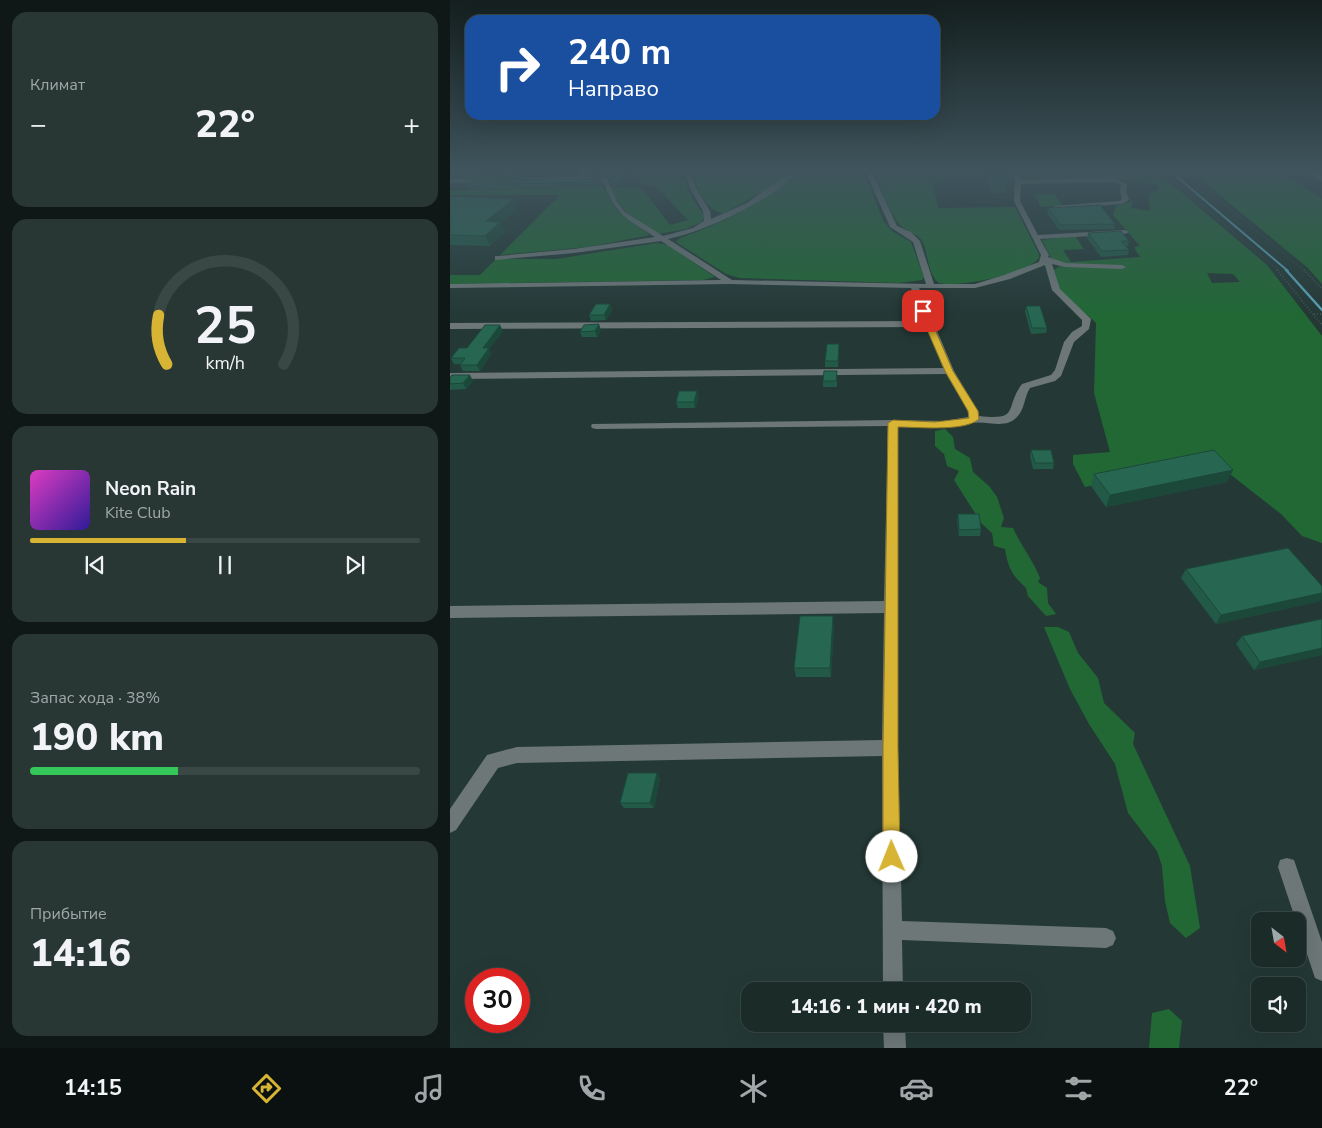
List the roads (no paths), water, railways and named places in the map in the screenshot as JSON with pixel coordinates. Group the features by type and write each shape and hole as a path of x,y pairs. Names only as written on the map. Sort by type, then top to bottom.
{"street":[{"path":"632,219 730,282"},
{"path":"703,226 707,219"},
{"path":"498,258 570,252 660,238 686,232 718,219"},
{"path":"890,219 894,227 908,234 916,241 931,286"},
{"path":"596,426 893,423 935,425 974,419 995,420 1013,416 1018,410 1022,392 1026,386 1055,377 1060,373 1069,339 1086,327 1086,319 1056,290 1045,255 1026,219"},
{"path":"1035,237 1125,232"},
{"path":"450,286 730,282 975,286 1007,277 1042,263 1045,259"},
{"path":"1045,259 1065,265 1122,267"},
{"path":"914,286 949,371 973,411 974,419"},
{"path":"450,326 929,324"},
{"path":"450,376 949,371"},
{"path":"893,423 890,748 893,982"},
{"path":"450,612 892,607"},
{"path":"450,824 493,761 517,755 890,748"},
{"path":"1287,867 1322,971"},
{"path":"892,930 1106,938"},
{"path":"894,1032 895,1048"}],"waterway":[{"path":"1227,219 1288,271"},
{"path":"1286,270 1322,310"}]}
